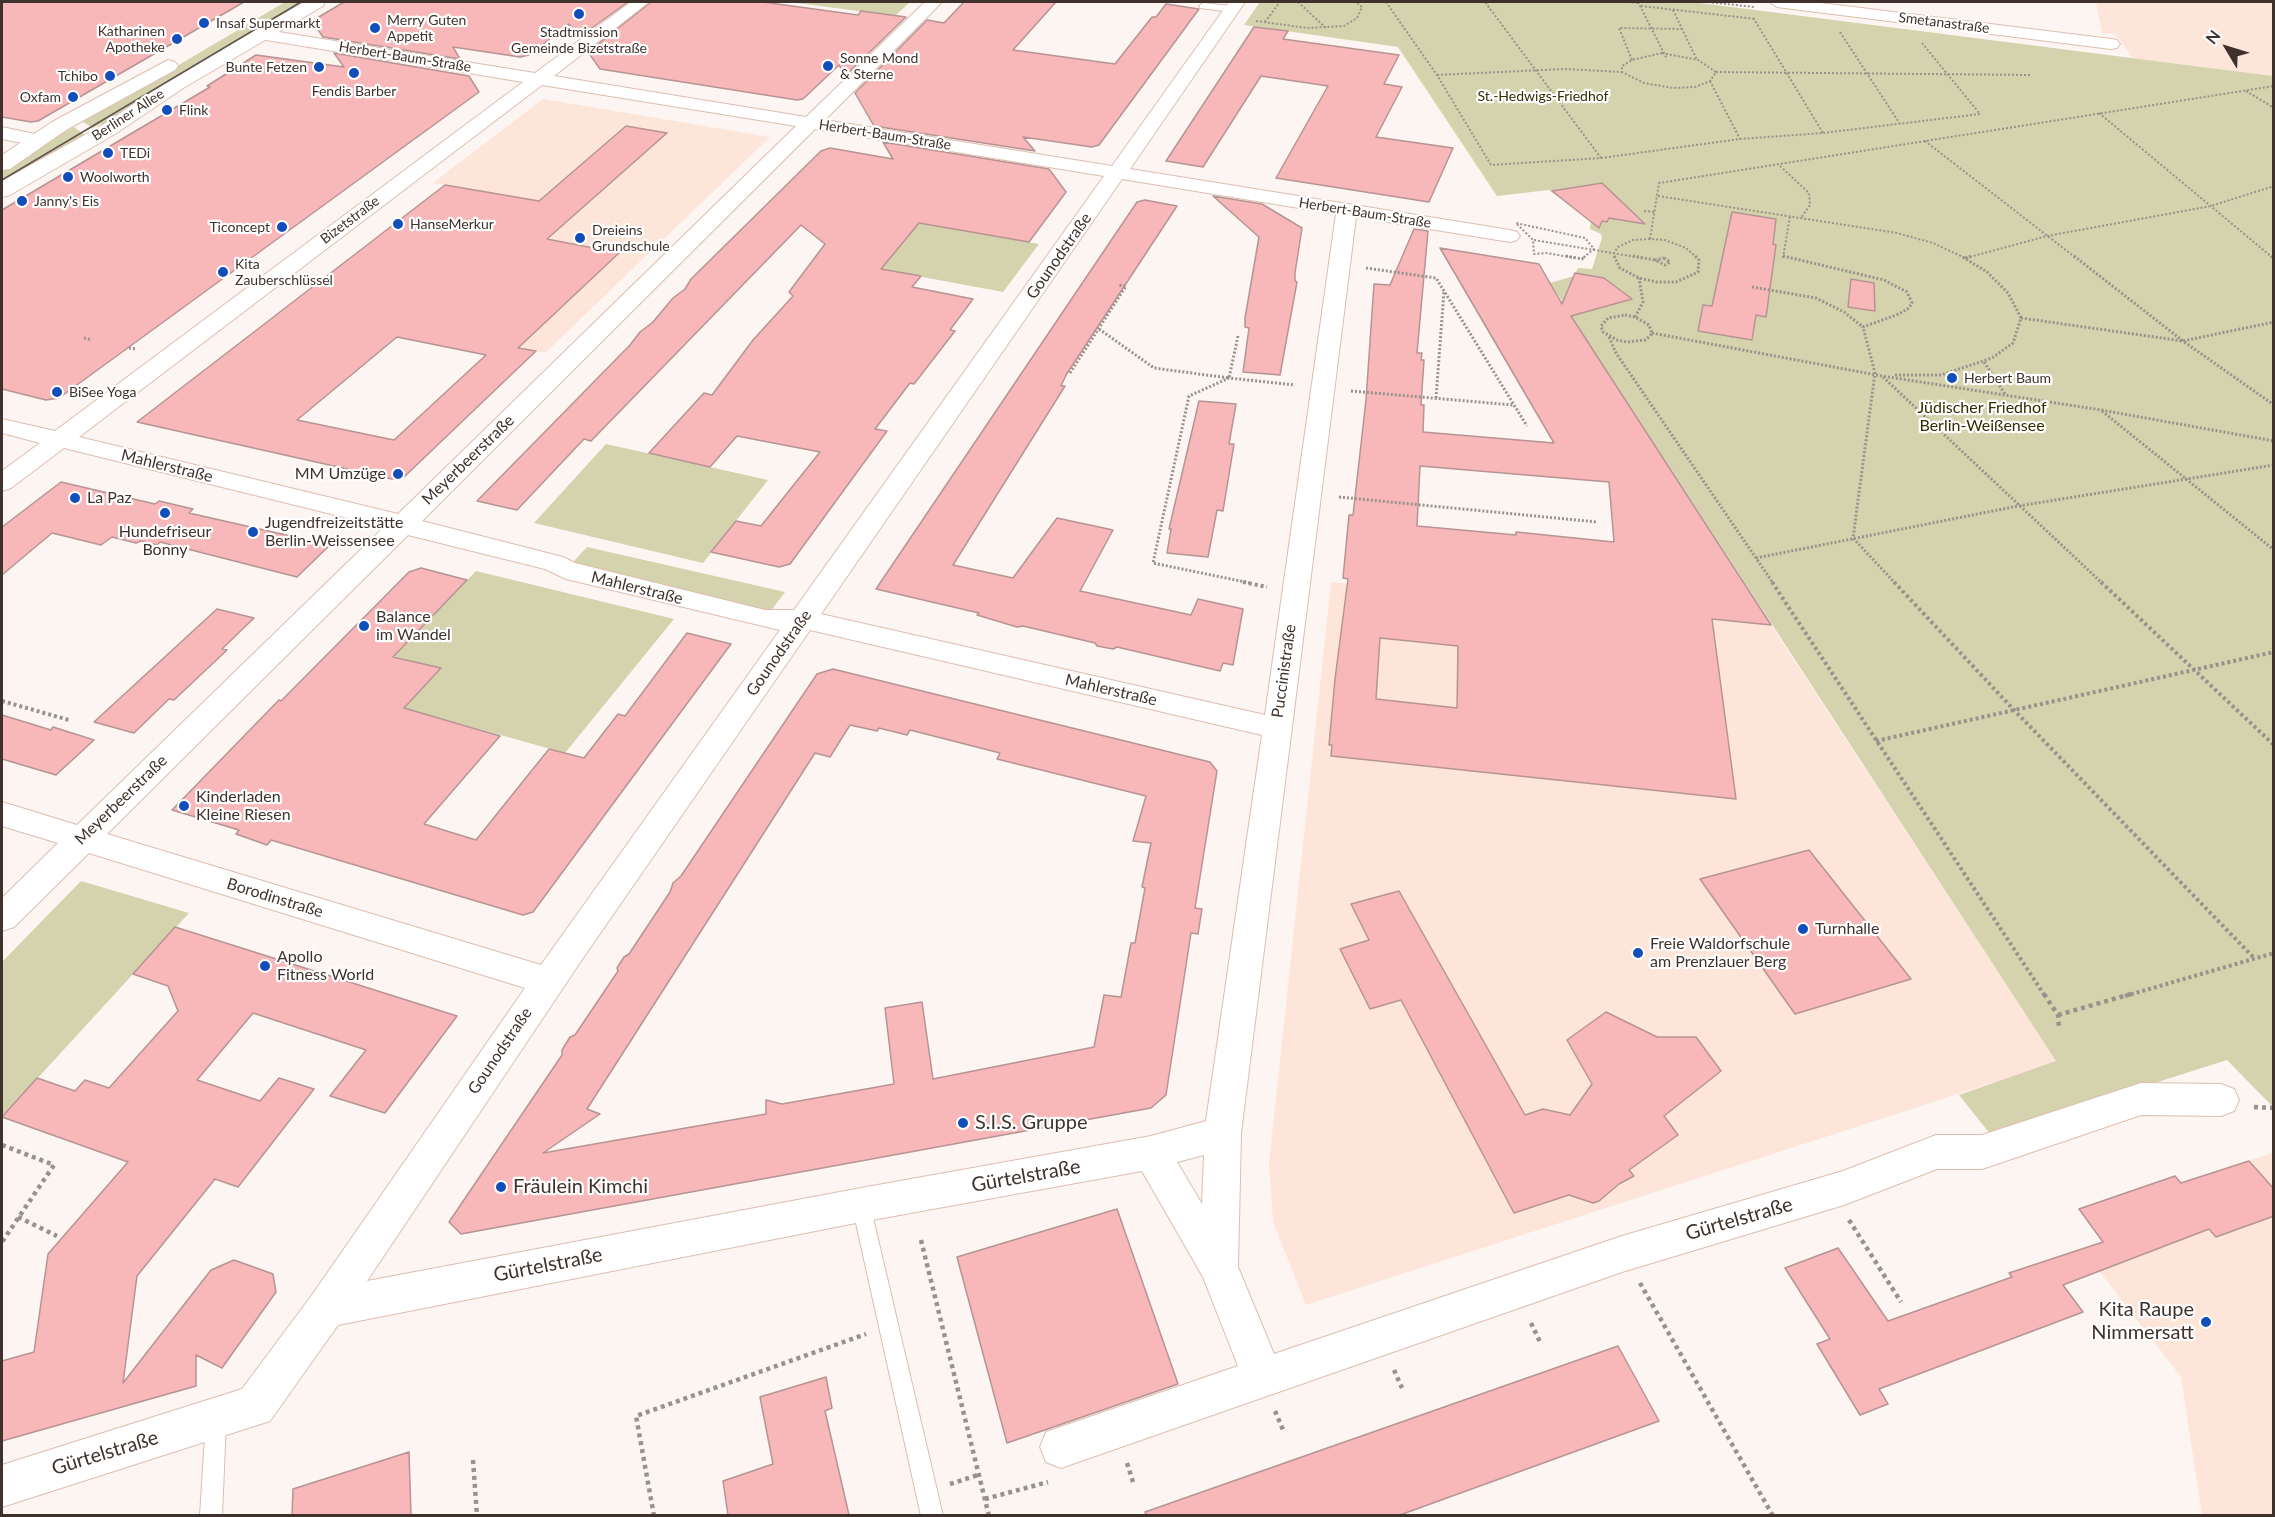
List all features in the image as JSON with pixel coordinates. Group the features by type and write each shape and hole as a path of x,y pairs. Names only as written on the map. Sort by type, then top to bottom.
{"main road":[{"name":"Berliner Allee","path":"2,190 115,125 172,87 316,2"},
{"name":"Berliner Allee","path":"2,164 37,140 186,55"}],"street":[{"name":"Bizetstraße","path":"2,483 641,2"},
{"name":"Meyerbeerstraße","path":"2,918 934,2"},
{"name":"Smetanastraße","path":"1777,2 1835,5 2111,44"},
{"name":"Gounodstraße","path":"326,1308 549,981 1235,5"},
{"name":"Herbert-Baum-Straße","path":"260,34 1347,210 1513,230"},
{"path":"2,133 37,140"},
{"name":"Puccinistraße","path":"1223,1133 1347,210"},
{"name":"Mahlerstraße","path":"2,426 403,523 423,531 554,563 566,570 765,619 776,621 804,619 1276,728"},
{"name":"Borodinstraße","path":"2,814 549,981"},
{"name":"Gürtelstraße","path":"1059,1463 1269,1394 1622,1254 1844,1188 1935,1152 1982,1152 2140,1100 2221,1100"},
{"path":"1219,1267 1223,1133"},
{"name":"Gürtelstraße","path":"2,1486 255,1406 326,1308 861,1205 1150,1153 1223,1133"},
{"path":"1150,1153 1219,1267 1269,1394"}],"lane":[{"path":"1203,6 1235,5"},
{"path":"861,1205 932,1515"},
{"path":"211,1515 216,1419"}],"path":[{"path":"1265,22 1280,2"},
{"path":"1298,2 1326,28"},
{"path":"1256,21 1307,28 1344,26 1357,18 1362,7 1356,2"},
{"path":"1386,2 1437,75 1491,165 1601,158 1740,139 1823,133 1980,114 1918,39"},
{"path":"1485,2 1601,158"},
{"path":"1628,2 1766,20"},
{"path":"1639,3 1667,59"},
{"path":"1673,9 1698,60"},
{"path":"1754,19 1823,133"},
{"path":"1632,60 1619,28 1683,29"},
{"path":"1849,30 1838,29 1900,124"},
{"path":"1622,72 1622,66 1632,60 1662,53 1698,60 1716,72 2031,75"},
{"path":"1437,75 1537,70 1622,72 1629,78 1644,83 1672,88 1695,87 1710,81 1716,72"},
{"path":"1710,81 1740,139"},
{"path":"1650,239 1659,183 2274,86"},
{"path":"2246,91 2274,108"},
{"path":"2100,113 2274,259"},
{"path":"1926,141 2183,341 2274,405"},
{"path":"1779,165 1809,193 1810,205 1802,218"},
{"path":"1965,258 2047,236 2211,206 2274,186"},
{"path":"1658,196 1897,233 1933,243 1965,258 1987,272 2008,293 2021,318 2013,343 1984,362 1941,375 1882,376"},
{"path":"1644,211 1655,212"},
{"path":"1790,216 1783,258 1884,280 1898,286 1911,297 1910,308 1863,327"},
{"path":"1513,230 1585,238 1594,249"},
{"path":"1650,239 1665,240 1686,248 1699,260 1698,272 1676,282 1657,282 1639,278 1620,267 1615,260 1614,253 1618,247 1633,240 1650,239"},
{"path":"1533,240 1656,260"},
{"path":"1534,254 1546,253 1582,259 1594,249"},
{"path":"1363,268 1436,278 1527,426"},
{"path":"1635,317 1643,302 1639,278"},
{"path":"1070,373 1126,286 1118,285"},
{"path":"1752,287 1816,298 1844,312 1863,327 1875,373 1853,538"},
{"path":"1436,398 1444,291"},
{"path":"1652,333 1649,326 1635,317 1616,315 1603,321 1601,326 1616,352 1756,558 2058,1015 2059,1028"},
{"path":"2021,318 2183,341 2274,322"},
{"path":"1100,329 1154,368 1323,388"},
{"path":"1609,337 1637,342 1645,340 1652,333"},
{"path":"1652,333 1882,376 2006,394 2274,441"},
{"path":"1229,378 1238,336"},
{"path":"84,338 92,340"},
{"path":"1984,362 2006,394"},
{"path":"1882,376 2274,745"},
{"path":"1229,378 1189,396 1153,563 1253,586 1295,590"},
{"path":"1351,391 1514,405"},
{"path":"2101,410 2274,550"},
{"path":"1756,558 2018,506 2274,465"},
{"path":"1340,497 1597,522"},
{"path":"1853,538 2014,710 2254,959"},
{"path":"1876,741 2274,652"},
{"path":"2,701 69,720"},
{"path":"2058,1015 2274,953"},
{"path":"2,1145 54,1165 2,1242"},
{"path":"18,1217 57,1236"},
{"path":"1847,1217 1901,1302"},
{"path":"921,1240 989,1515"},
{"path":"1622,1254 1773,1515"},
{"path":"1531,1323 1541,1344"},
{"path":"654,1515 636,1416 889,1326"},
{"path":"1394,1370 1402,1388"},
{"path":"1269,1394 1284,1432"},
{"path":"473,1460 477,1515"},
{"path":"1126,1460 1133,1482"},
{"path":"985,1499 1059,1463"}],"shaded area":[{"path":"2096,2 2273,2 2273,76 2133,58 2115,34 2102,33"},
{"name":"Dreieins Grundschule","path":"543,99 770,137 545,353 411,326 508,196 433,183"},
{"name":"Freie Waldorfschule am Prenzlauer Berg","path":"1331,582 1771,625 2057,1062 1306,1305 1273,1222 1269,1164"},
{"name":"Kita Raupe Nimmersatt","path":"2273,1153 2273,1515 2202,1515 2181,1377 2096,1267 2086,1247 2103,1242 2079,1209 2175,1176 2181,1182"}],"green space":[{"path":"285,2 307,2 106,125 101,124 93,128 80,120 135,91"},
{"path":"790,2 910,2 895,16"},
{"name":"Jüdischer Friedhof Berlin-Weißensee","path":"1260,2 1692,2 2273,76 2273,1107 2227,1060 1991,1135 1959,1095 2056,1061 1550,283 1574,276 1578,268 1592,269 1602,238 1601,234 1590,229 1591,221 1549,190 1497,196 1398,47 1244,25"},
{"path":"74,127 87,137 2,183 2,170 60,131 65,132"},
{"path":"919,223 1039,244 1003,292 858,265"},
{"path":"606,444 768,480 703,563 534,523"},
{"path":"587,547 785,592 764,620 563,573"},
{"path":"476,571 674,619 565,753 404,708 440,668 393,656"},
{"path":"81,881 189,913 2,1117 2,962"}],"building":[{"path":"2,2 244,2 38,121 31,122 2,117"},
{"path":"344,2 628,2 578,38 569,24 529,55 520,57 453,47 460,59 323,37 312,21"},
{"path":"651,2 763,2 858,15 861,11 906,17 845,76 839,65 803,99 797,100 600,69 588,52"},
{"path":"964,2 1056,2 1013,50 1115,64 1152,17 1156,17 1166,4 1199,9 1099,145 1092,147 1023,137 1035,151 874,126 855,93 927,20 944,23"},
{"path":"1254,27 1288,31 1283,39 1399,55 1384,84 1402,87 1376,137 1453,148 1429,202 1276,178 1328,86 1261,76 1203,167 1166,161"},
{"path":"334,53 469,76 479,92 59,398 46,400 2,389 2,210 210,87 207,86 256,55 344,67"},
{"path":"626,126 667,133 547,239 619,253 518,348 536,351 404,477 392,479 137,422 445,185 539,201","holes":["397,337 486,355 394,440 297,420"]},
{"path":"883,142 1049,169 1066,192 1029,242 919,223 881,269 921,276 912,287 973,299 950,330 955,331 914,384 910,383 875,429 887,431 790,564 779,567 711,552 736,521 761,526 820,452 737,436 710,467 649,453 704,393 712,395 753,340 793,296 789,292 825,244 801,225 591,441 584,439 517,510 477,501 630,345 640,332 653,322 673,298 685,289 691,279 821,151 830,148 893,159"},
{"path":"1602,183 1645,224 1609,218 1607,222 1602,221 1599,228 1552,191"},
{"path":"1213,196 1262,204 1302,228 1295,273 1297,282 1280,375 1243,372 1249,328 1245,327 1245,318 1259,237"},
{"path":"1145,200 1177,206 1066,375 1061,386 1065,386 953,565 1013,578 1057,518 1113,530 1080,591 1191,615 1198,599 1243,609 1233,665 1223,663 1220,671 1117,647 1113,649 1097,646 1095,643 1023,626 1017,627 977,615 979,613 876,589 1137,202"},
{"path":"1732,212 1776,219 1773,244 1776,245 1766,317 1756,315 1752,340 1698,331 1703,305 1712,306"},
{"path":"1414,229 1428,231 1417,353 1422,353 1421,360 1424,360 1421,405 1424,405 1423,432 1554,443 1440,248 1539,264 1562,304 1575,273 1604,278 1632,299 1571,316 1771,625 1712,619 1736,799 1331,756 1332,745 1329,745 1335,679 1348,579 1343,578 1349,515 1353,515 1366,400 1374,284 1390,285","holes":["1420,466 1609,482 1614,542 1516,532 1516,535 1417,526","1380,638 1458,646 1457,708 1376,699"]},
{"path":"1851,279 1874,283 1875,311 1848,307"},
{"path":"1199,401 1236,404 1229,444 1234,444 1223,511 1217,510 1208,557 1167,553 1171,529 1169,529"},
{"path":"61,482 155,504 159,501 193,509 189,513 330,545 297,577 160,542 157,545 141,541 136,543 112,537 101,545 52,533 2,575 2,527"},
{"path":"421,568 467,580 393,657 441,668 404,708 500,736 424,824 476,840 549,749 584,758 618,714 625,716 687,633 731,644 533,912 523,915 271,840 267,845 236,834 239,830 172,810 409,572"},
{"path":"217,609 254,618 222,649 227,650 174,700 169,699 134,733 94,722"},
{"path":"833,669 1210,762 1217,771 1195,908 1202,909 1198,934 1191,933 1166,1095 1151,1108 461,1234 449,1222 562,1055 562,1050 570,1037 575,1035 618,971 617,968 624,957 629,954 670,892 673,883 681,876 817,674","holes":["850,725 877,731 879,728 907,735 910,730 1000,753 997,759 1146,796 1133,841 1151,843 1142,887 1145,888 1135,943 1131,943 1121,997 1104,995 1094,1047 933,1079 922,1002 885,1008 894,1084 782,1104 766,1100 766,1114 543,1153 600,1114 587,1109 815,753 830,757"]},
{"path":"2,715 94,740 56,775 2,759"},
{"name":"Turnhalle","path":"1809,850 1911,979 1795,1014 1700,879"},
{"path":"1399,891 1525,1115 1543,1109 1570,1115 1592,1084 1567,1040 1606,1012 1657,1037 1696,1037 1721,1071 1664,1116 1678,1135 1629,1170 1634,1176 1619,1184 1599,1201 1593,1203 1569,1195 1514,1213 1401,1000 1370,1009 1340,949 1369,940 1351,904"},
{"path":"175,927 457,1016 385,1113 330,1096 366,1050 253,1013 197,1080 260,1101 279,1078 314,1089 238,1187 215,1179 137,1276 123,1383 211,1270 234,1260 273,1274 276,1292 222,1368 196,1355 196,1386 2,1441 2,1361 34,1352 48,1254 128,1162 2,1117 37,1078 75,1091 85,1080 109,1088 178,1011 168,986 133,974"},
{"path":"2249,1161 2274,1189 2274,1216 2216,1237 2209,1229 2063,1285 2083,1312 1879,1389 1888,1404 1860,1415 1817,1344 1830,1339 1785,1268 1838,1248 1888,1321 2012,1277 2009,1273 2103,1242 2079,1209 2175,1176 2181,1183"},
{"path":"1117,1209 1178,1384 1007,1443 957,1257"},
{"path":"1618,1346 1659,1421 1400,1515 1146,1515 1145,1512"},
{"path":"826,1377 832,1408 825,1411 849,1515 728,1515 723,1481 773,1464 760,1397"},
{"path":"409,1452 411,1515 292,1515 293,1489"}],"tram line":[{"path":"2,180 301,2"}],"place":[{"name":"Stadtmission Gemeinde Bizetstraße","path":"579,14"},
{"name":"Insaf Supermarkt","path":"204,23"},
{"name":"Merry Guten Appetit","path":"375,28"},
{"name":"Katharinen Apotheke","path":"177,39"},
{"name":"Sonne Mond & Sterne","path":"828,66"},
{"name":"Bunte Fetzen","path":"319,67"},
{"name":"Fendis Barber","path":"354,73"},
{"name":"Tchibo","path":"110,76"},
{"name":"Oxfam","path":"73,97"},
{"name":"Flink","path":"167,110"},
{"name":"TEDi","path":"108,153"},
{"name":"Woolworth","path":"68,177"},
{"name":"Janny's Eis","path":"22,201"},
{"name":"HanseMerkur","path":"398,224"},
{"name":"Ticoncept","path":"282,227"},
{"name":"Dreieins Grundschule","path":"580,238"},
{"name":"Kita Zauberschlüssel","path":"223,272"},
{"name":"Herbert Baum","path":"1952,378"},
{"name":"BiSee Yoga","path":"57,392"},
{"name":"MM Umzüge","path":"398,474"},
{"name":"La Paz","path":"75,498"},
{"name":"Hundefriseur Bonny","path":"165,513"},
{"name":"Jugendfreizeitstätte Berlin-Weissensee","path":"253,532"},
{"name":"Balance im Wandel","path":"364,626"},
{"name":"Kinderladen Kleine Riesen","path":"184,806"},
{"name":"Turnhalle","path":"1803,929"},
{"name":"Freie Waldorfschule am Prenzlauer Berg","path":"1638,953"},
{"name":"Apollo Fitness World","path":"265,966"},
{"name":"S.I.S. Gruppe","path":"963,1123"},
{"name":"Fräulein Kimchi","path":"501,1187"},
{"name":"Kita Raupe Nimmersatt","path":"2206,1322"}],"park label":[{"name":"St.-Hedwigs-Friedhof","path":"1543,96"}]}
